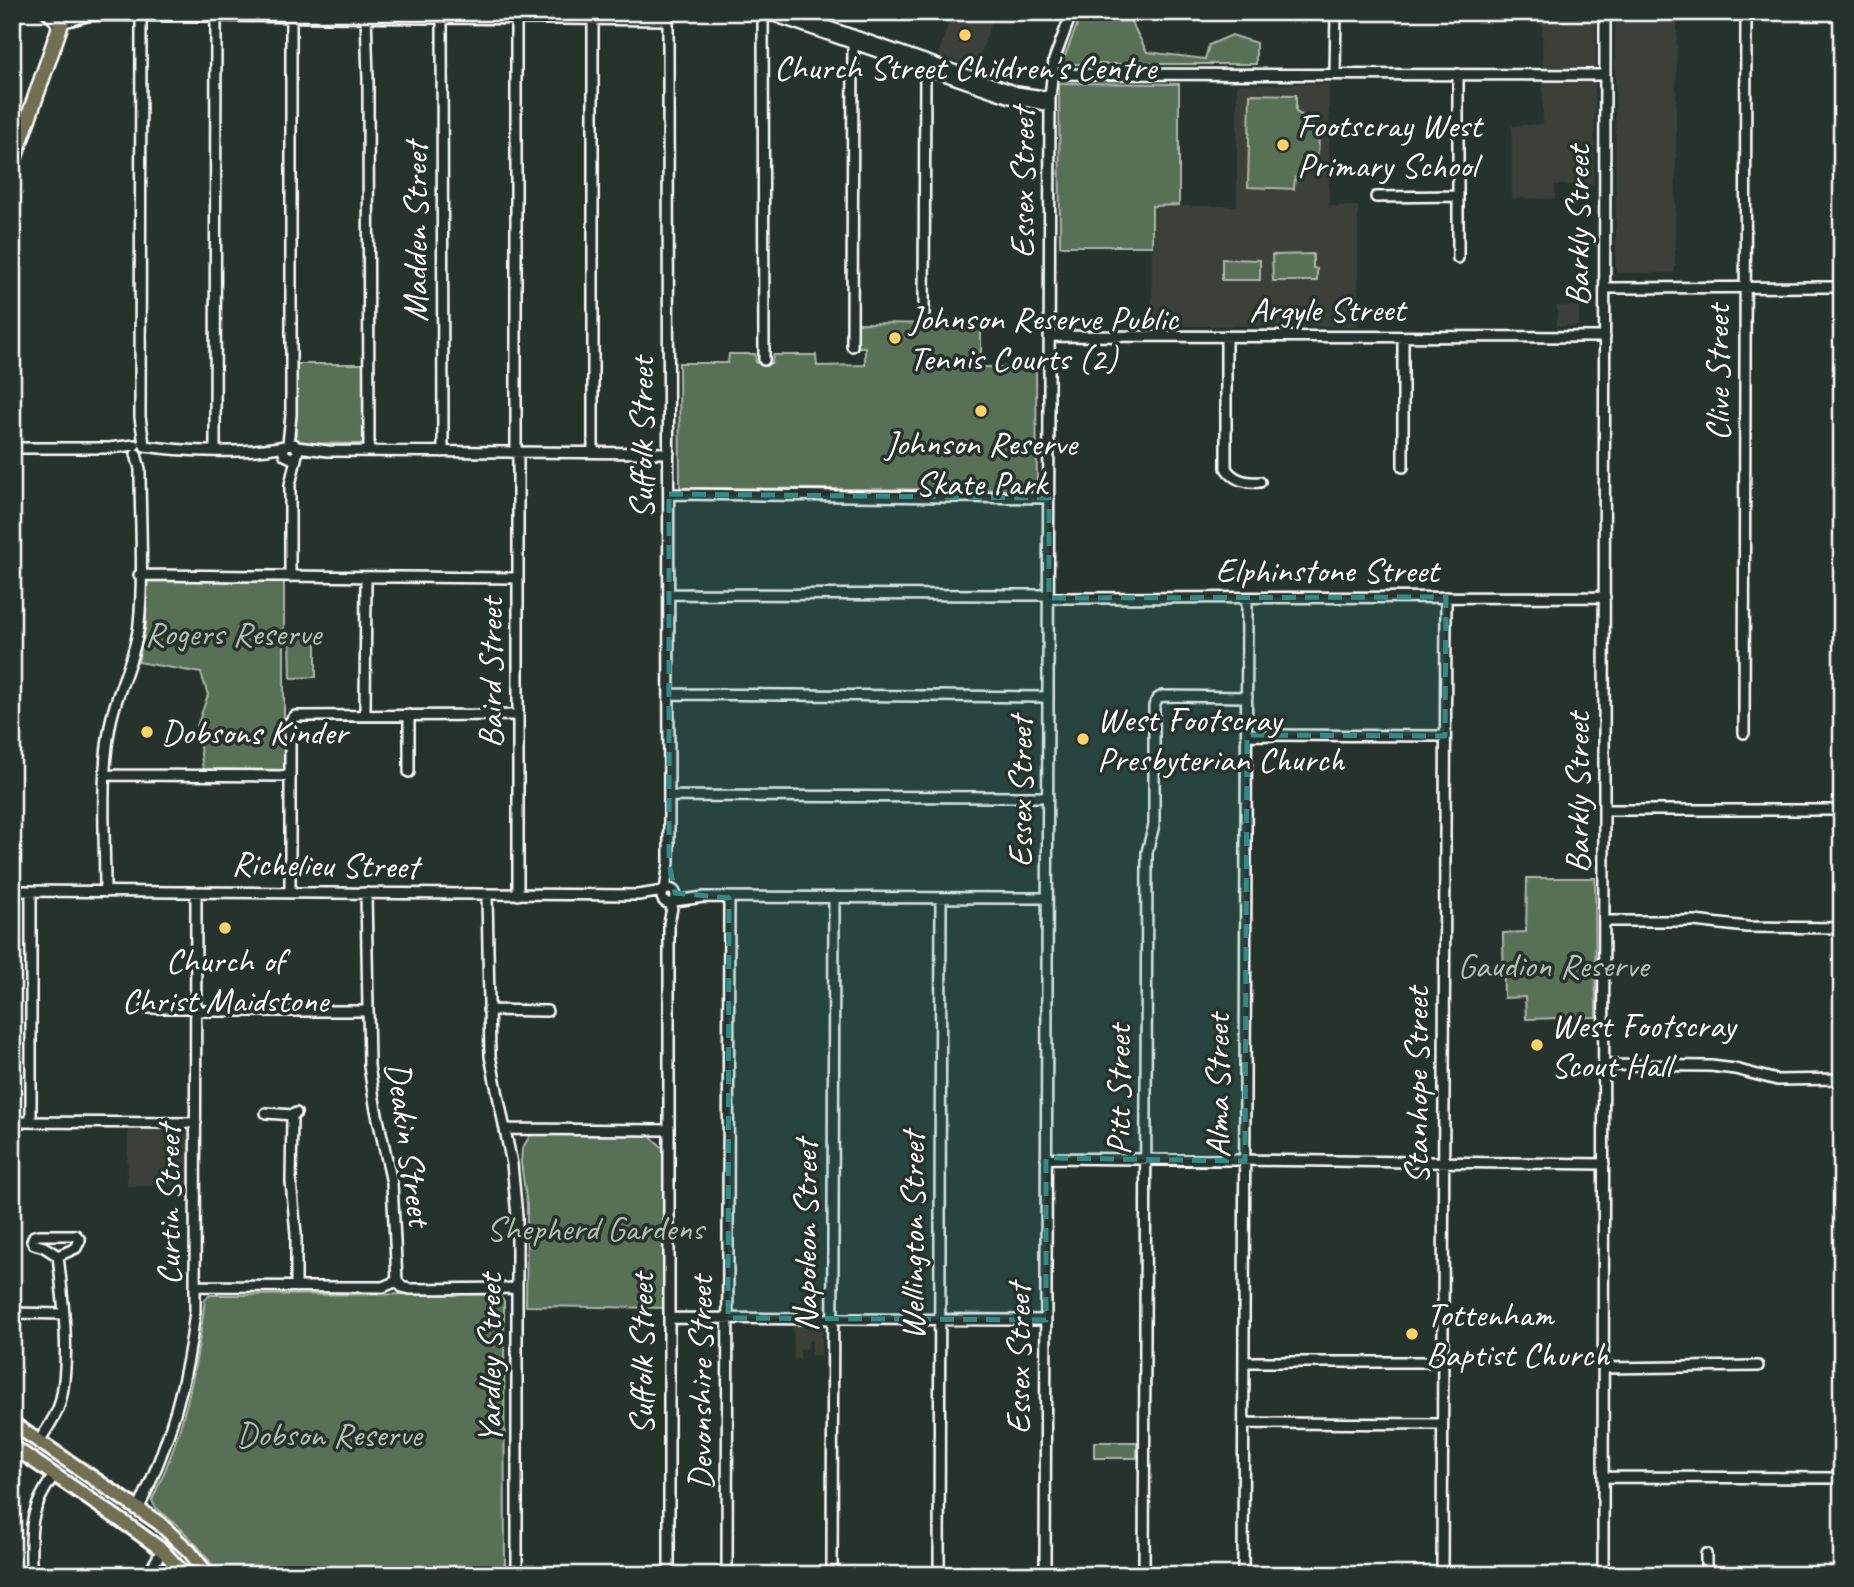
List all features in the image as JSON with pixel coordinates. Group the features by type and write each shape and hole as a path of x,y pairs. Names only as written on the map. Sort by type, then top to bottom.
{"highway":[{"path":"12,165 62,22"}],"main road":[{"path":"12,1423 139,1508 174,1536 208,1575"},
{"path":"12,1446 130,1526 162,1550 185,1575"},
{"path":"41,1466 52,1450"},
{"path":"130,1526 139,1508"},
{"path":"162,1550 174,1536"}],"street":[{"path":"46,12 55,21 62,22 87,14 442,15 593,19 668,16"},
{"path":"764,360 763,12 853,39 1023,102 1050,102"},
{"path":"786,12 853,39"},
{"name":"Essex Street","path":"1045,1575 1050,102 1051,74 1072,12"},
{"path":"1335,74 1336,12"},
{"name":"Barkly Street","path":"1603,1575 1605,12"},
{"name":"Clive Street","path":"1744,733 1746,12"},
{"path":"290,577 291,14"},
{"path":"105,891 105,775 110,724 136,640 139,621 141,15"},
{"path":"366,15 369,451"},
{"name":"Madden Street","path":"442,15 443,452"},
{"path":"215,450 216,16"},
{"name":"Suffolk Street","path":"668,16 669,1575"},
{"name":"Baird Street","path":"516,18 518,895"},
{"path":"593,19 593,452"},
{"path":"852,346 853,39"},
{"path":"924,315 925,64"},
{"path":"1051,74 1605,75"},
{"path":"1458,75 1458,258"},
{"path":"1376,197 1457,196"},
{"path":"1605,288 1842,287"},
{"name":"Argyle Street","path":"1050,336 1605,337"},
{"path":"1226,336 1226,468 1231,475 1245,482 1260,482"},
{"path":"1403,337 1403,467"},
{"path":"12,448 668,453"},
{"path":"669,494 1049,498"},
{"path":"139,575 518,578"},
{"path":"365,715 366,578"},
{"name":"Elphinstone Street","path":"669,594 1247,598 1605,597"},
{"name":"Stanhope Street","path":"1442,1575 1446,597"},
{"name":"Alma Street","path":"1244,1575 1247,598"},
{"path":"669,694 1048,696"},
{"name":"Pitt Street","path":"1144,1575 1147,852 1154,825 1155,702 1162,696 1247,697"},
{"path":"290,892 292,718 299,714 517,715"},
{"path":"409,715 409,772"},
{"path":"1247,735 1445,736"},
{"path":"105,775 290,776"},
{"path":"669,796 1048,797"},
{"path":"1605,810 1842,810"},
{"name":"Richelieu Street","path":"12,891 638,895 729,898 1047,898"},
{"path":"31,891 31,1122"},
{"name":"Curtin Street","path":"139,1508 162,1456 179,1404 191,1349 197,1286 196,892"},
{"name":"Deakin Street","path":"366,893 366,1011 372,1087 392,1183 397,1281 402,1287 410,1289 517,1288"},
{"name":"Yardley Street","path":"487,895 491,1064 506,1129 515,1192 517,1575"},
{"name":"Napoleon Street","path":"832,1575 834,897"},
{"name":"Devonshire Street","path":"727,1575 729,898"},
{"name":"Wellington Street","path":"939,1575 941,898"},
{"path":"1604,921 1694,921 1747,927 1842,928"},
{"path":"146,1008 366,1011"},
{"path":"488,1010 547,1011"},
{"path":"1604,1065 1711,1066 1777,1080 1842,1079"},
{"path":"266,1114 294,1113 291,1182 296,1234 296,1287"},
{"path":"12,1122 197,1123"},
{"path":"506,1129 669,1130"},
{"path":"1046,1158 1604,1164"},
{"path":"34,1236 79,1237 80,1243 76,1248 58,1256 34,1244 34,1236"},
{"path":"39,1441 55,1416 62,1391 64,1314 58,1256"},
{"path":"197,1286 383,1287 397,1281"},
{"path":"12,1313 64,1314"},
{"path":"669,1318 1046,1320"},
{"path":"1244,1362 1443,1362"},
{"path":"1603,1368 1758,1366"},
{"path":"1244,1423 1442,1424"},
{"path":"31,1575 30,1532 33,1513 41,1493 54,1475"},
{"path":"1603,1477 1842,1478"},
{"path":"148,1575 162,1550"},
{"path":"1706,1554 1706,1575"}],"highlighted area":[{"path":"669,494 1049,498 1049,598 1446,597 1445,736 1247,735 1245,1161 1046,1158 1046,1320 728,1318 729,898 675,893 669,863"}],"shaded area":[{"name":"Church Street Children's Centre","path":"952,12 983,12 993,16 976,68 938,55"},
{"path":"1542,12 1596,12 1594,185 1555,185 1555,199 1512,198 1512,126 1543,124"},
{"path":"1615,12 1677,12 1675,273 1616,273"},
{"name":"Footscray West Primary School","path":"1237,84 1329,84 1329,206 1358,206 1358,326 1152,326 1152,206 1237,206"},
{"path":"1557,306 1579,306 1579,326 1557,326"},
{"path":"128,1129 191,1130 191,1186 127,1186"},
{"path":"793,1325 823,1325 821,1355 811,1355 812,1340 808,1340 807,1348 800,1349 800,1359 794,1360"}],"green space":[{"path":"1082,12 1126,12 1147,52 1205,59 1209,45 1232,35 1256,43 1256,64 1065,64 1063,61"},
{"path":"1059,83 1179,84 1179,205 1152,206 1152,246 1060,246"},
{"path":"1250,94 1296,95 1296,112 1313,127 1319,146 1317,155 1313,164 1295,178 1294,189 1248,187"},
{"path":"1313,254 1317,281 1273,281 1272,255"},
{"path":"1222,259 1260,260 1260,280 1222,280"},
{"path":"858,323 981,324 981,367 1036,367 1037,490 680,488 679,363 728,363 729,354 755,354 756,363 772,363 773,355 816,355 817,366 865,365 865,347 858,347"},
{"path":"296,364 364,364 364,444 296,443"},
{"name":"Rogers Reserve","path":"147,581 284,582 284,770 203,769 197,726 208,695 201,673 138,662 146,625"},
{"path":"316,636 316,677 291,678 290,637"},
{"name":"Gaudion Reserve","path":"1527,878 1595,878 1596,1017 1526,1019 1525,997 1504,998 1503,933 1526,932"},
{"name":"Shepherd Gardens","path":"531,1134 648,1134 663,1148 665,1308 526,1306 527,1205 521,1163 522,1149"},
{"name":"Dobson Reserve","path":"497,1294 504,1301 503,1575 220,1575 189,1536 154,1505 152,1500 172,1452 187,1402 205,1299 210,1295"},
{"path":"1094,1442 1137,1442 1137,1458 1094,1458"}],"place":[{"name":"Church Street Children's Centre","path":"965,35"},
{"name":"Footscray West Primary School","path":"1283,145"},
{"name":"Johnson Reserve Public Tennis Courts (2)","path":"895,338"},
{"name":"Johnson Reserve Skate Park","path":"981,411"},
{"name":"Dobsons Kinder","path":"147,732"},
{"name":"West Footscray Presbyterian Church","path":"1083,739"},
{"name":"Church of Christ Maidstone","path":"225,928"},
{"name":"West Footscray Scout Hall","path":"1537,1045"},
{"name":"Tottenham Baptist Church","path":"1412,1334"}]}
